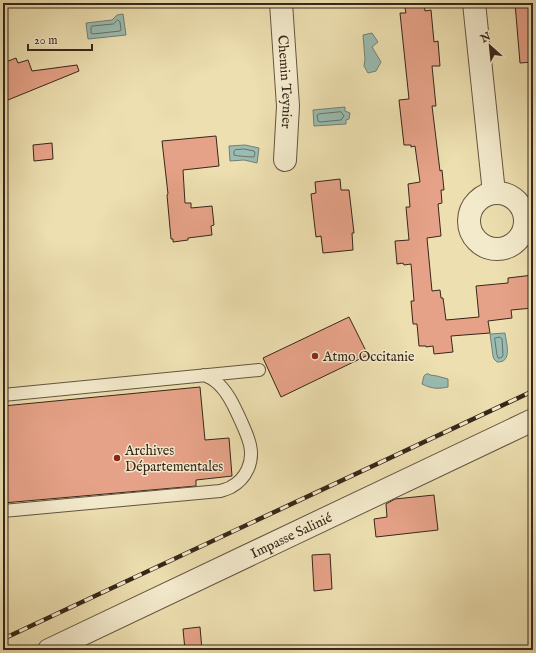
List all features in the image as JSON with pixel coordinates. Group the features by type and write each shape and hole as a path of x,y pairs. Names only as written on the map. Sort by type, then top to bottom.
{"street":[{"name":"Chemin Teynier","path":"281,3 288,106 285,160"},
{"path":"474,3 494,193"},
{"name":"Impasse Salinié","path":"49,650 533,420"}],"lane":[{"path":"3,395 259,370"},
{"path":"3,511 220,491 230,488 245,475 251,459 251,447 232,403 224,390 215,380 204,375"}],"water":[{"path":"123,14 126,35 88,39 86,23 112,20 117,15"},
{"path":"372,33 378,42 372,47 381,62 376,71 368,73 364,66 365,59 363,35"},
{"path":"345,107 345,111 350,113 349,119 346,120 346,124 314,126 313,110"},
{"path":"245,145 259,148 257,163 244,160 230,161 229,146"},
{"path":"505,333 507,356 502,361 497,362 493,356 490,334"},
{"path":"426,374 448,379 448,387 435,388 422,384"}],"building":[{"path":"404,3 424,3 425,11 431,10 434,42 438,41 440,66 432,66 436,106 432,106 440,171 442,170 444,190 441,190 442,203 438,204 441,236 427,238 432,291 440,290 441,298 443,298 446,320 479,317 476,286 508,283 508,278 533,275 533,308 511,310 512,318 488,321 490,333 451,336 453,352 434,354 433,346 419,346 417,324 413,324 411,301 414,301 411,264 397,264 395,241 409,240 406,207 410,207 408,184 420,182 415,146 411,147 411,145 404,145 399,100 409,99 400,13 406,13"},
{"path":"515,3 533,3 533,62 520,63"},
{"path":"16,58 18,63 28,60 32,71 77,65 79,71 3,102 3,63"},
{"path":"216,136 219,166 183,170 185,203 191,203 191,208 212,206 214,225 211,226 212,235 188,238 188,240 173,242 173,239 171,239 162,141"},
{"path":"52,143 53,159 34,161 33,145"},
{"path":"340,179 341,190 349,190 354,233 352,233 353,250 323,253 321,236 316,237 311,194 316,193 315,182"},
{"name":"Atmo Occitanie","path":"349,317 368,355 281,397 263,358"},
{"name":"Archives Départementales","path":"200,387 205,440 229,438 232,476 196,480 196,486 3,503 3,406"},
{"path":"434,495 438,530 376,537 374,519 387,517 386,504 395,499"},
{"path":"330,554 332,589 314,591 312,555"},
{"path":"200,627 202,650 185,650 183,629"}],"railway":[{"path":"3,639 533,391"}],"place":[{"name":"Atmo Occitanie","path":"315,356"},
{"name":"Archives Départementales","path":"117,458"}]}
